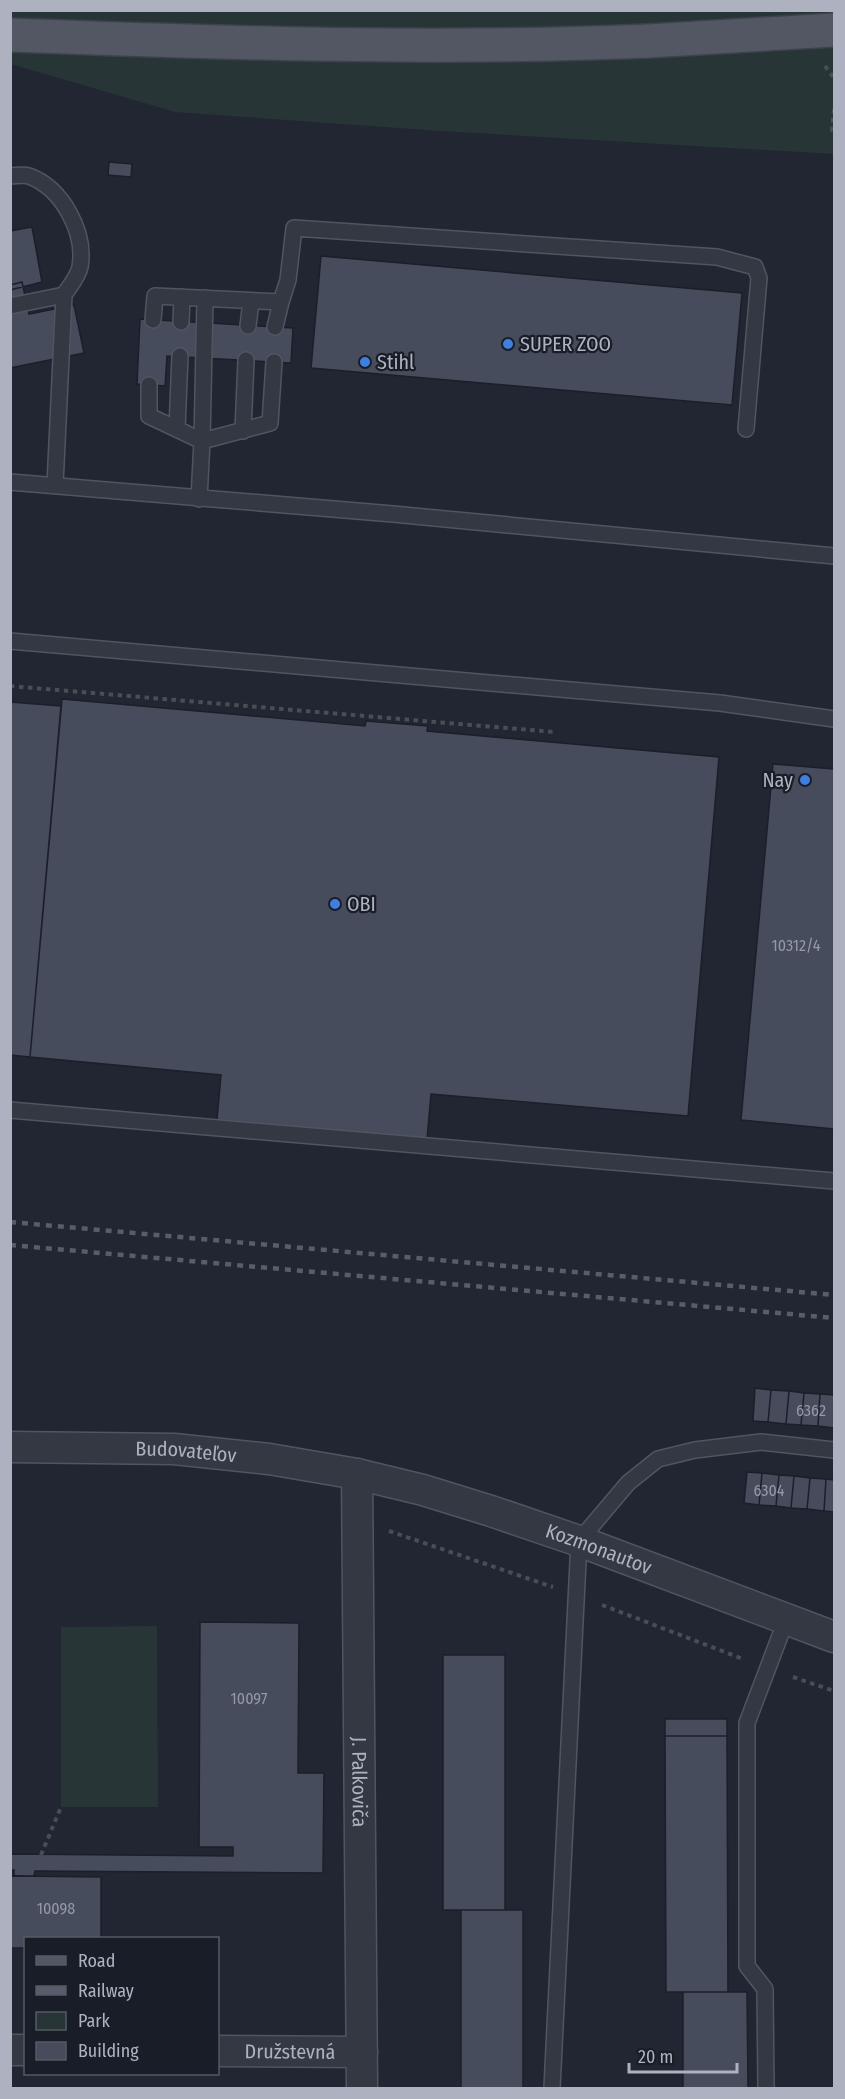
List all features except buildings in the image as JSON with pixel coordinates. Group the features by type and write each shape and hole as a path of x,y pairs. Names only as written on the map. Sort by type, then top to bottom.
{"main road":[{"path":"10,35 268,44 482,45 648,42 834,30"}],"street":[{"name":"Budovateľov","path":"10,1447 174,1449 269,1459 357,1474"},
{"name":"Kozmonautov","path":"357,1474 423,1490 579,1541 834,1637"},
{"name":"J. Palkoviča","path":"357,1474 362,2088"},
{"name":"Družstevná","path":"219,2051 362,2052"}],"lane":[{"path":"10,176 27,175 45,184 62,201 75,224 81,249 80,269 64,296 55,485"},
{"path":"275,327 288,280 294,228 717,256 755,267 759,278 746,429"},
{"path":"10,306 64,296"},
{"path":"153,320 155,296 281,302"},
{"path":"181,322 183,297"},
{"path":"199,499 205,298"},
{"path":"248,326 251,301"},
{"path":"177,429 180,356"},
{"path":"243,431 246,360"},
{"path":"149,385 149,416 202,441 270,423 274,362"},
{"path":"10,482 393,514 834,556"},
{"path":"10,641 720,703 834,719"},
{"path":"10,1110 834,1181"},
{"path":"552,2088 579,1541 628,1483 658,1459 695,1450 761,1442 834,1450"},
{"path":"766,2088 765,1989 747,1966 747,1723 786,1620"}],"path":[{"path":"834,109 832,130 834,134"},
{"path":"10,686 554,732"},
{"path":"380,1528 576,1595 834,1692"},
{"path":"41,1855 61,1807"}],"green space":[{"path":"10,11 834,11 834,154 441,131 175,112 11,64"},
{"path":"157,1626 158,1807 61,1807 61,1627"}],"railway":[{"path":"10,1222 834,1295"},
{"path":"10,1245 834,1318"}],"place":[{"name":"SUPER ZOO","path":"508,344"},
{"name":"Stihl","path":"365,362"},
{"name":"Nay","path":"805,780"},
{"name":"OBI","path":"335,904"}]}
